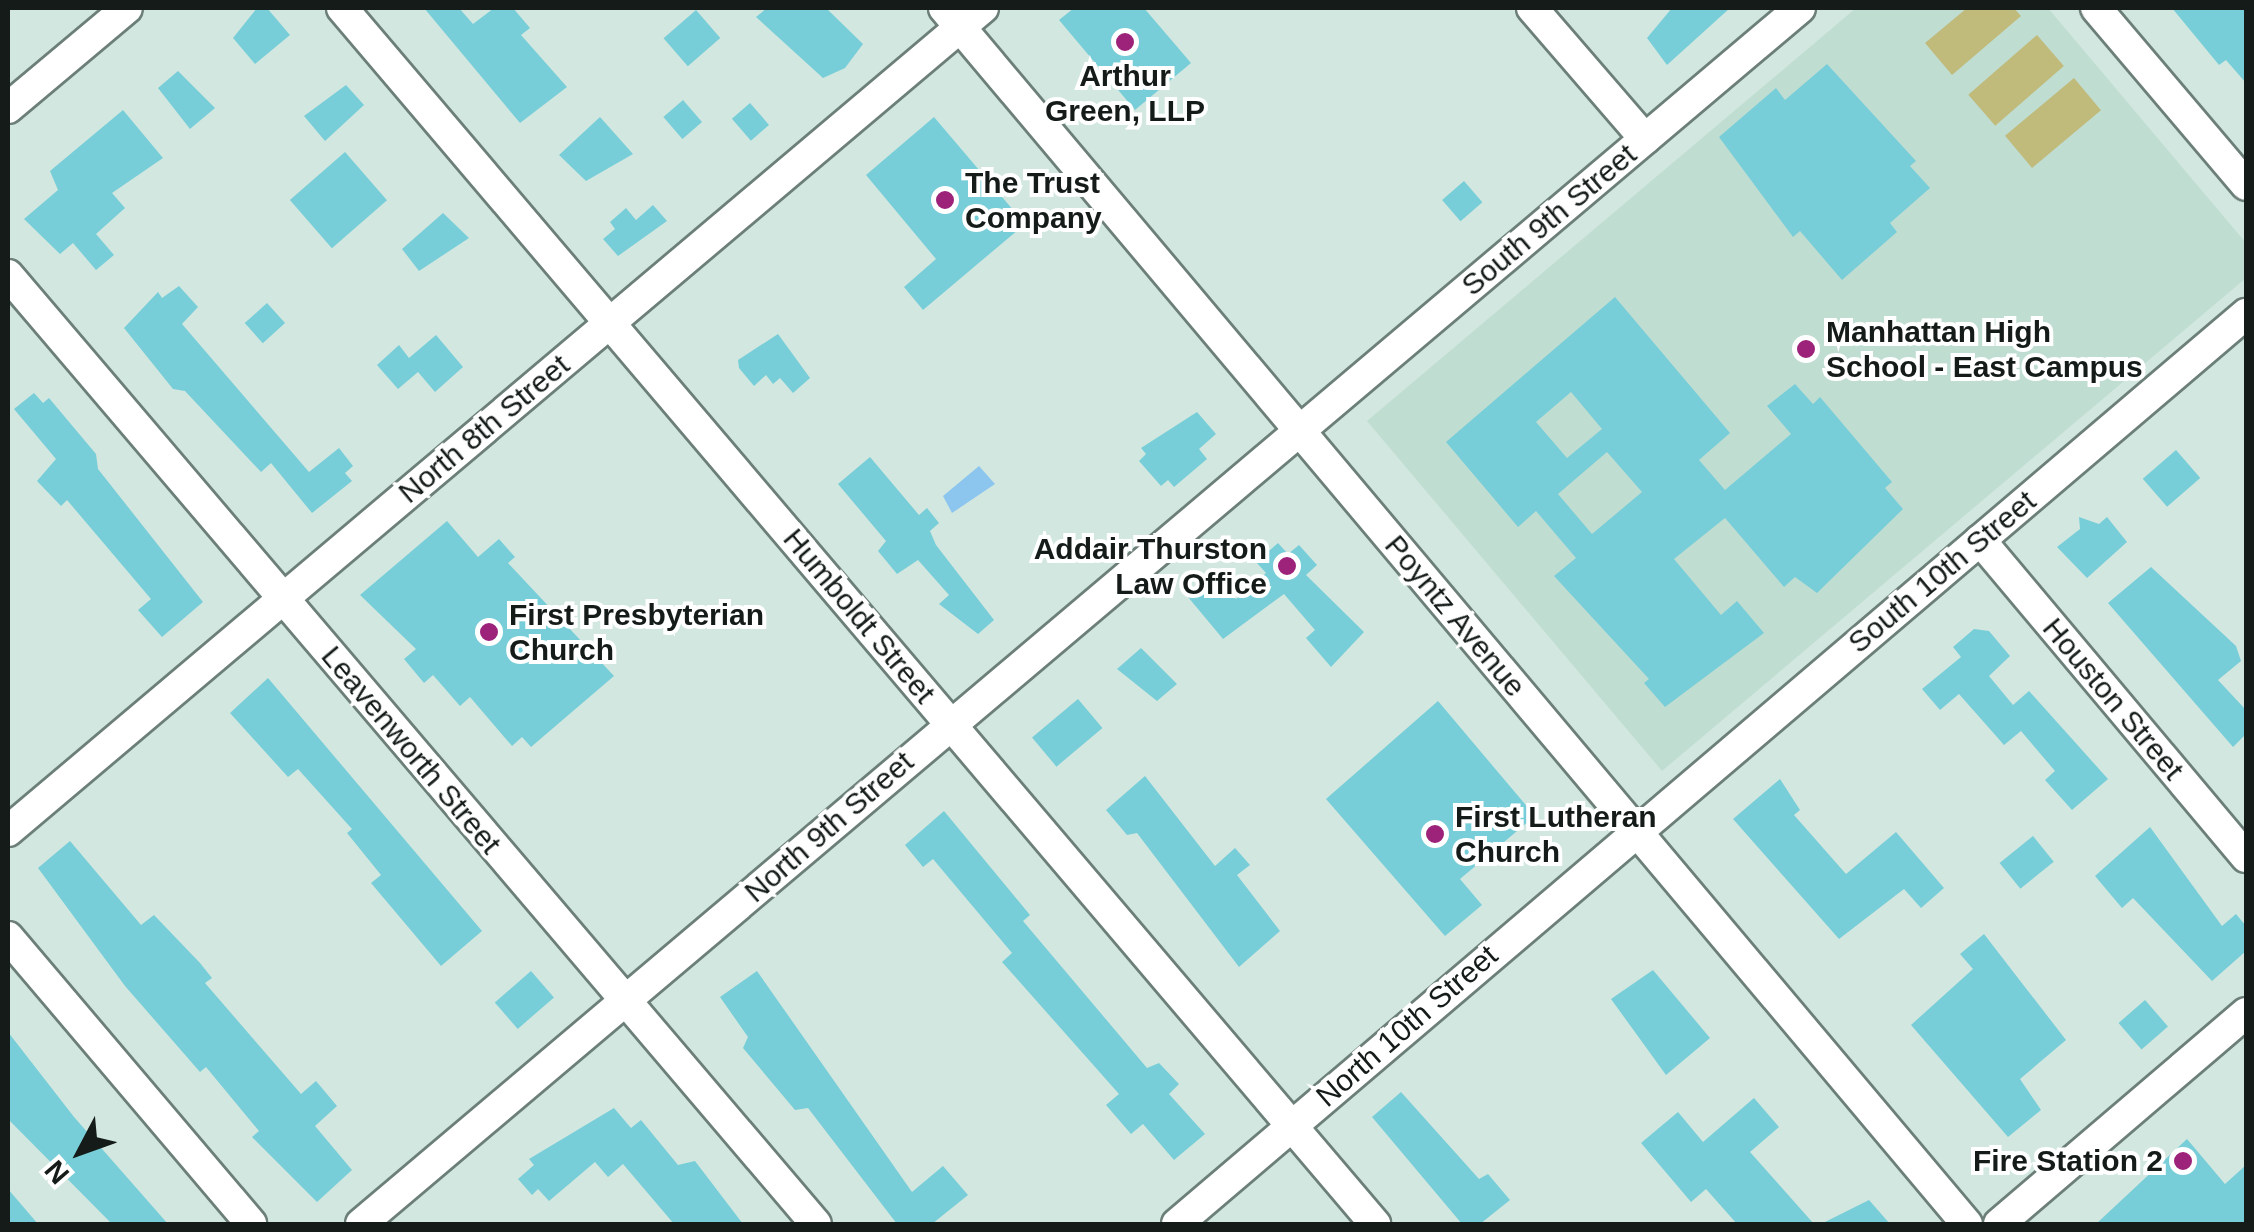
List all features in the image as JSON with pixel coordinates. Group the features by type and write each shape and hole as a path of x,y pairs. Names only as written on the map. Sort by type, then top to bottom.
{"street":[{"path":"8,108 126,8"},
{"name":"Humboldt Street","path":"342,8 1375,1224"},
{"path":"1532,8 1645,139"},
{"name":"South 9th Street","path":"1296,430 1800,8"},
{"path":"2096,8 2246,186"},
{"name":"North 8th Street","path":"8,831 610,322 962,14"},
{"name":"Poyntz Avenue","path":"962,14 1296,430 1967,1224"},
{"name":"Leavenworth Street","path":"8,275 816,1224"},
{"name":"South 10th Street","path":"1636,828 2246,314"},
{"name":"North 9th Street","path":"361,1224 626,1003 949,722 1296,430"},
{"name":"Houston Street","path":"1980,540 2246,857"},
{"name":"North 10th Street","path":"1178,1224 1636,828"},
{"path":"8,937 251,1224"},
{"path":"1999,1224 2246,1012"}],"shaded area":[{"name":"Manhattan High School - East Campus","path":"1856,8 2048,8 2246,243 2246,278 1662,771 1367,421"},
{"path":"1967,8 2014,8 2021,16 1952,75 1925,43"},
{"path":"2037,35 2064,66 1995,126 1968,95"},
{"path":"2074,78 2101,110 2032,168 2005,136"}],"water":[{"path":"979,466 995,484 952,513 943,496"}],"building":[{"path":"257,8 267,8 290,35 255,64 233,38"},
{"path":"424,8 459,8 473,24 494,8 513,8 530,28 521,35 567,87 520,123"},
{"path":"767,8 826,8 863,44 845,68 823,78 756,17"},
{"name":"Arthur Green, LLP","path":"1074,8 1144,8 1191,63 1135,110 1059,20"},
{"path":"1672,8 1730,8 1667,65 1647,38"},
{"path":"2172,8 2246,8 2246,83 2226,60 2219,65"},
{"path":"696,10 720,38 688,66 664,38"},
{"path":"1827,64 1916,161 1910,166 1930,188 1890,223 1897,232 1842,280 1800,231 1793,237 1719,137 1776,88 1785,100"},
{"path":"178,71 215,108 190,129 158,88"},
{"path":"346,85 364,105 325,141 304,116"},
{"path":"683,100 702,122 682,139 663,117"},
{"path":"750,103 769,125 751,141 732,119"},
{"path":"123,110 163,158 112,193 125,208 96,234 114,255 96,270 73,243 60,254 24,219 58,190 50,171"},
{"path":"600,117 633,154 586,181 559,155"},
{"name":"The Trust Company","path":"934,117 1025,224 923,310 904,287 936,259 866,175"},
{"path":"345,152 387,200 332,248 290,200"},
{"path":"1464,181 1482,202 1460,221 1442,200"},
{"path":"653,205 667,221 618,256 603,239 615,229 610,222 626,208 636,220"},
{"path":"443,213 469,238 419,271 402,249"},
{"path":"179,286 198,307 182,324 309,472 339,448 353,466 345,473 352,481 312,513 271,463 261,472 185,391 173,389 124,328 158,292 162,298"},
{"path":"1615,297 1730,433 1699,460 1725,490 1791,434 1767,406 1795,384 1813,404 1820,397 1892,482 1885,488 1903,509 1817,593 1795,577 1784,587 1725,518 1674,559 1721,615 1737,601 1764,633 1665,707 1644,683 1649,679 1554,576 1576,558 1536,511 1518,527 1446,442","holes":["1571,392 1602,429 1567,458 1536,422","1607,452 1642,492 1592,534 1558,494"]},
{"path":"267,303 285,323 263,343 245,323"},
{"path":"778,334 810,378 793,393 780,378 773,384 766,375 754,386 739,368 738,360"},
{"path":"436,335 463,367 435,392 418,372 398,389 377,365 399,345 409,358"},
{"path":"34,393 43,403 49,398 96,454 98,469 203,602 162,637 138,610 151,599 67,500 61,506 37,481 56,459 14,409"},
{"path":"1197,412 1216,434 1199,449 1207,459 1174,487 1168,480 1161,486 1139,461 1146,454 1141,448"},
{"path":"2176,450 2200,478 2167,507 2143,479"},
{"path":"870,457 919,515 927,508 939,523 930,531 936,545 994,620 978,634 939,604 949,595 918,560 897,574 878,551 886,541 838,484"},
{"path":"2079,517 2099,524 2107,517 2127,542 2087,578 2057,547 2080,529"},
{"name":"First Presbyterian Church","path":"447,521 478,557 499,539 515,557 508,563 614,676 531,747 522,737 512,746 470,697 460,706 433,675 424,683 404,659 416,649 360,595"},
{"path":"1278,543 1288,554 1299,545 1317,565 1306,575 1364,632 1331,667 1306,638 1315,630 1284,594 1223,639 1188,597 1213,577 1236,599 1266,573 1256,562"},
{"path":"2151,567 2236,646 2241,661 2218,680 2246,710 2246,734 2233,747 2108,603"},
{"path":"1974,629 1989,631 2010,656 1989,676 2013,705 2029,691 2108,779 2072,810 2045,780 2055,771 2021,731 2004,745 1959,694 1940,710 1922,689 1961,657 1953,647"},
{"path":"1141,648 1177,684 1157,701 1117,669"},
{"path":"268,678 482,931 441,966 371,883 381,875 347,833 352,829 298,769 288,777 230,713"},
{"path":"1078,699 1102,728 1056,767 1032,738"},
{"name":"First Lutheran Church","path":"1438,701 1535,816 1460,879 1482,905 1445,936 1326,799"},
{"path":"1145,776 1215,866 1235,848 1250,865 1237,875 1280,931 1239,967 1137,833 1127,835 1106,810"},
{"path":"1780,779 1800,810 1794,815 1846,874 1896,832 1944,888 1921,908 1904,889 1839,939 1733,819"},
{"path":"944,811 1030,915 1023,921 1147,1068 1159,1063 1179,1084 1169,1094 1205,1134 1174,1160 1143,1124 1131,1134 1106,1105 1119,1094 1002,962 1012,953 933,859 923,867 905,845"},
{"path":"2150,827 2222,926 2236,914 2246,926 2246,951 2212,981 2133,898 2122,908 2095,876"},
{"path":"2033,836 2054,862 2020,889 2000,863"},
{"path":"70,841 141,925 154,915 200,963 212,978 205,983 301,1094 316,1081 337,1106 315,1126 352,1170 317,1202 252,1137 259,1131 206,1067 200,1072 125,986 38,868"},
{"path":"1984,934 2066,1040 2020,1079 2041,1110 2008,1137 1911,1025 1973,969 1960,954"},
{"path":"1653,970 1710,1038 1666,1075 1611,999"},
{"path":"531,971 554,997 518,1029 495,1002"},
{"path":"757,971 912,1192 943,1166 968,1195 932,1224 897,1224 808,1108 795,1110 743,1048 748,1037 720,997"},
{"path":"2145,1000 2168,1026 2142,1049 2119,1023"},
{"path":"8,1032 74,1117 168,1224 112,1224 8,1119"},
{"path":"1401,1092 1479,1179 1488,1174 1510,1200 1480,1224 1462,1224 1372,1117"},
{"path":"1754,1098 1779,1127 1750,1152 1814,1224 1737,1224 1706,1189 1691,1202 1641,1143 1678,1112 1703,1142"},
{"path":"614,1108 631,1128 641,1120 678,1165 695,1161 743,1224 674,1224 623,1164 608,1177 595,1162 549,1201 538,1189 532,1195 518,1179 534,1165 529,1159"},
{"name":"Fire Station 2","path":"2187,1139 2225,1184 2246,1165 2246,1224 2096,1224"},
{"path":"8,1189 38,1224 8,1224"},
{"path":"1869,1200 1890,1224 1821,1224"}],"place":[{"name":"Arthur Green, LLP","path":"1125,42"},
{"name":"The Trust Company","path":"945,200"},
{"name":"Manhattan High School - East Campus","path":"1806,349"},
{"name":"Addair Thurston Law Office","path":"1287,566"},
{"name":"First Presbyterian Church","path":"489,632"},
{"name":"First Lutheran Church","path":"1435,834"},
{"name":"Fire Station 2","path":"2183,1161"}]}
